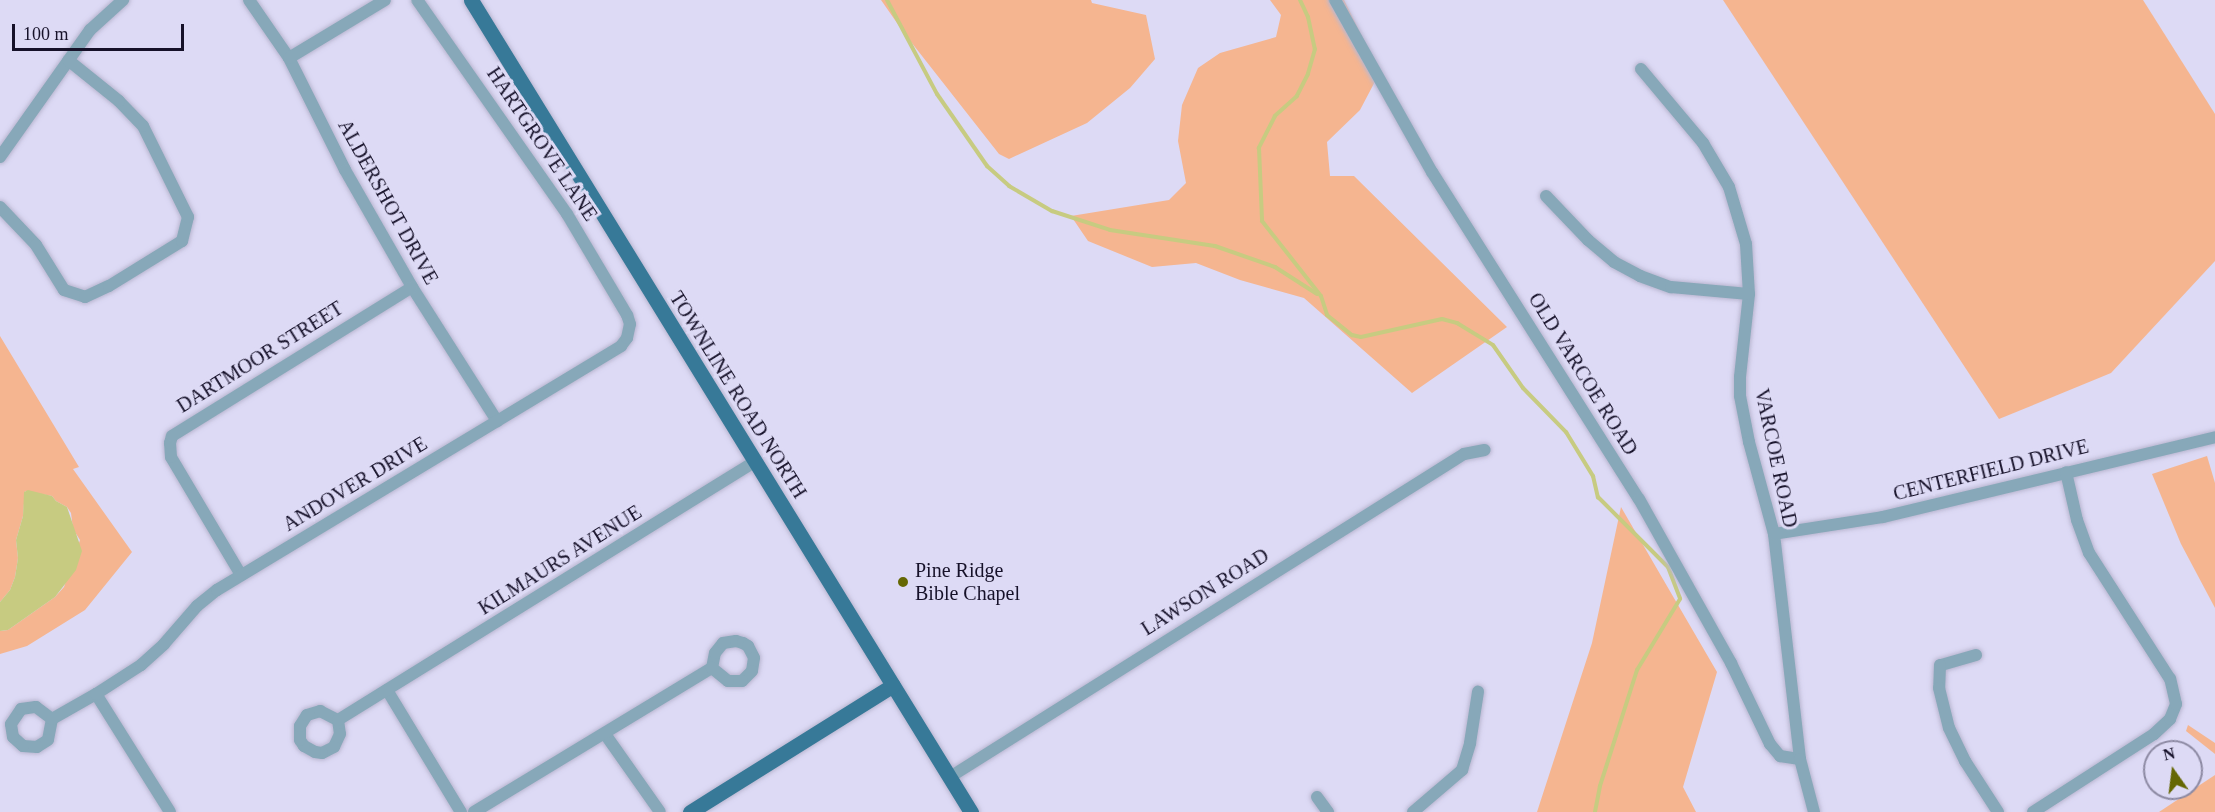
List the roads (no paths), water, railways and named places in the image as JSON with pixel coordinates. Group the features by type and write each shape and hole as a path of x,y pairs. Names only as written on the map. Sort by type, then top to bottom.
{"main road":[{"name":"TOWNLINE ROAD NORTH","path":"471,0 971,812"},
{"path":"690,812 893,685"}],"street":[{"path":"0,157 90,30 123,0"},
{"name":"ALDERSHOT DRIVE","path":"249,0 289,58 345,170 412,287 497,421"},
{"path":"289,58 385,0"},
{"name":"HARTGROVE LANE","path":"417,0 548,186 627,315"},
{"name":"OLD VARCOE ROAD","path":"1335,0 1432,172 1639,499 1731,663 1770,744 1780,756 1800,759"},
{"path":"0,207 36,245 64,290 85,297 109,286 182,241 188,217 143,126 119,101 68,60"},
{"name":"VARCOE ROAD","path":"1641,69 1687,121 1729,187 1746,244 1749,294 1740,396 1749,442 1774,534 1800,759 1814,812"},
{"path":"1546,196 1588,240 1614,262 1640,276 1671,286 1749,294"},
{"name":"DARTMOOR STREET","path":"241,575 171,457 172,436 412,287"},
{"name":"ANDOVER DRIVE","path":"52,719 141,665 164,645 197,606 241,575 621,346 630,332 627,315"},
{"name":"CENTERFIELD DRIVE","path":"1774,534 1883,517 2215,437"},
{"name":"LAWSON ROAD","path":"950,777 1464,454 1485,450"},
{"name":"KILMAURS AVENUE","path":"339,720 754,462"},
{"path":"2034,812 2154,734 2170,719 2176,704 2170,679 2089,553 2077,520 2066,472"},
{"path":"1976,655 1940,665 1939,688 1949,728 1965,761 1998,812"},
{"path":"474,812 712,668"},
{"path":"387,690 461,812"},
{"path":"1413,812 1462,770 1470,743 1478,692"},
{"path":"96,694 170,812"},
{"path":"605,734 660,812"},
{"path":"1317,797 1328,812"}],"waterway":[{"path":"887,0 937,94 987,166 1009,186 1052,211 1110,230 1215,246 1275,267 1317,294"},
{"path":"1300,0 1308,17 1315,49 1308,74 1297,96 1275,116 1259,148 1262,221 1321,296 1327,315 1352,335 1361,337 1442,319 1457,323 1493,345 1523,388 1566,432 1593,476 1598,497 1668,567 1680,599 1637,670 1600,786 1595,812"}],"place":[{"name":"Pine Ridge Bible Chapel","path":"903,582"}]}
